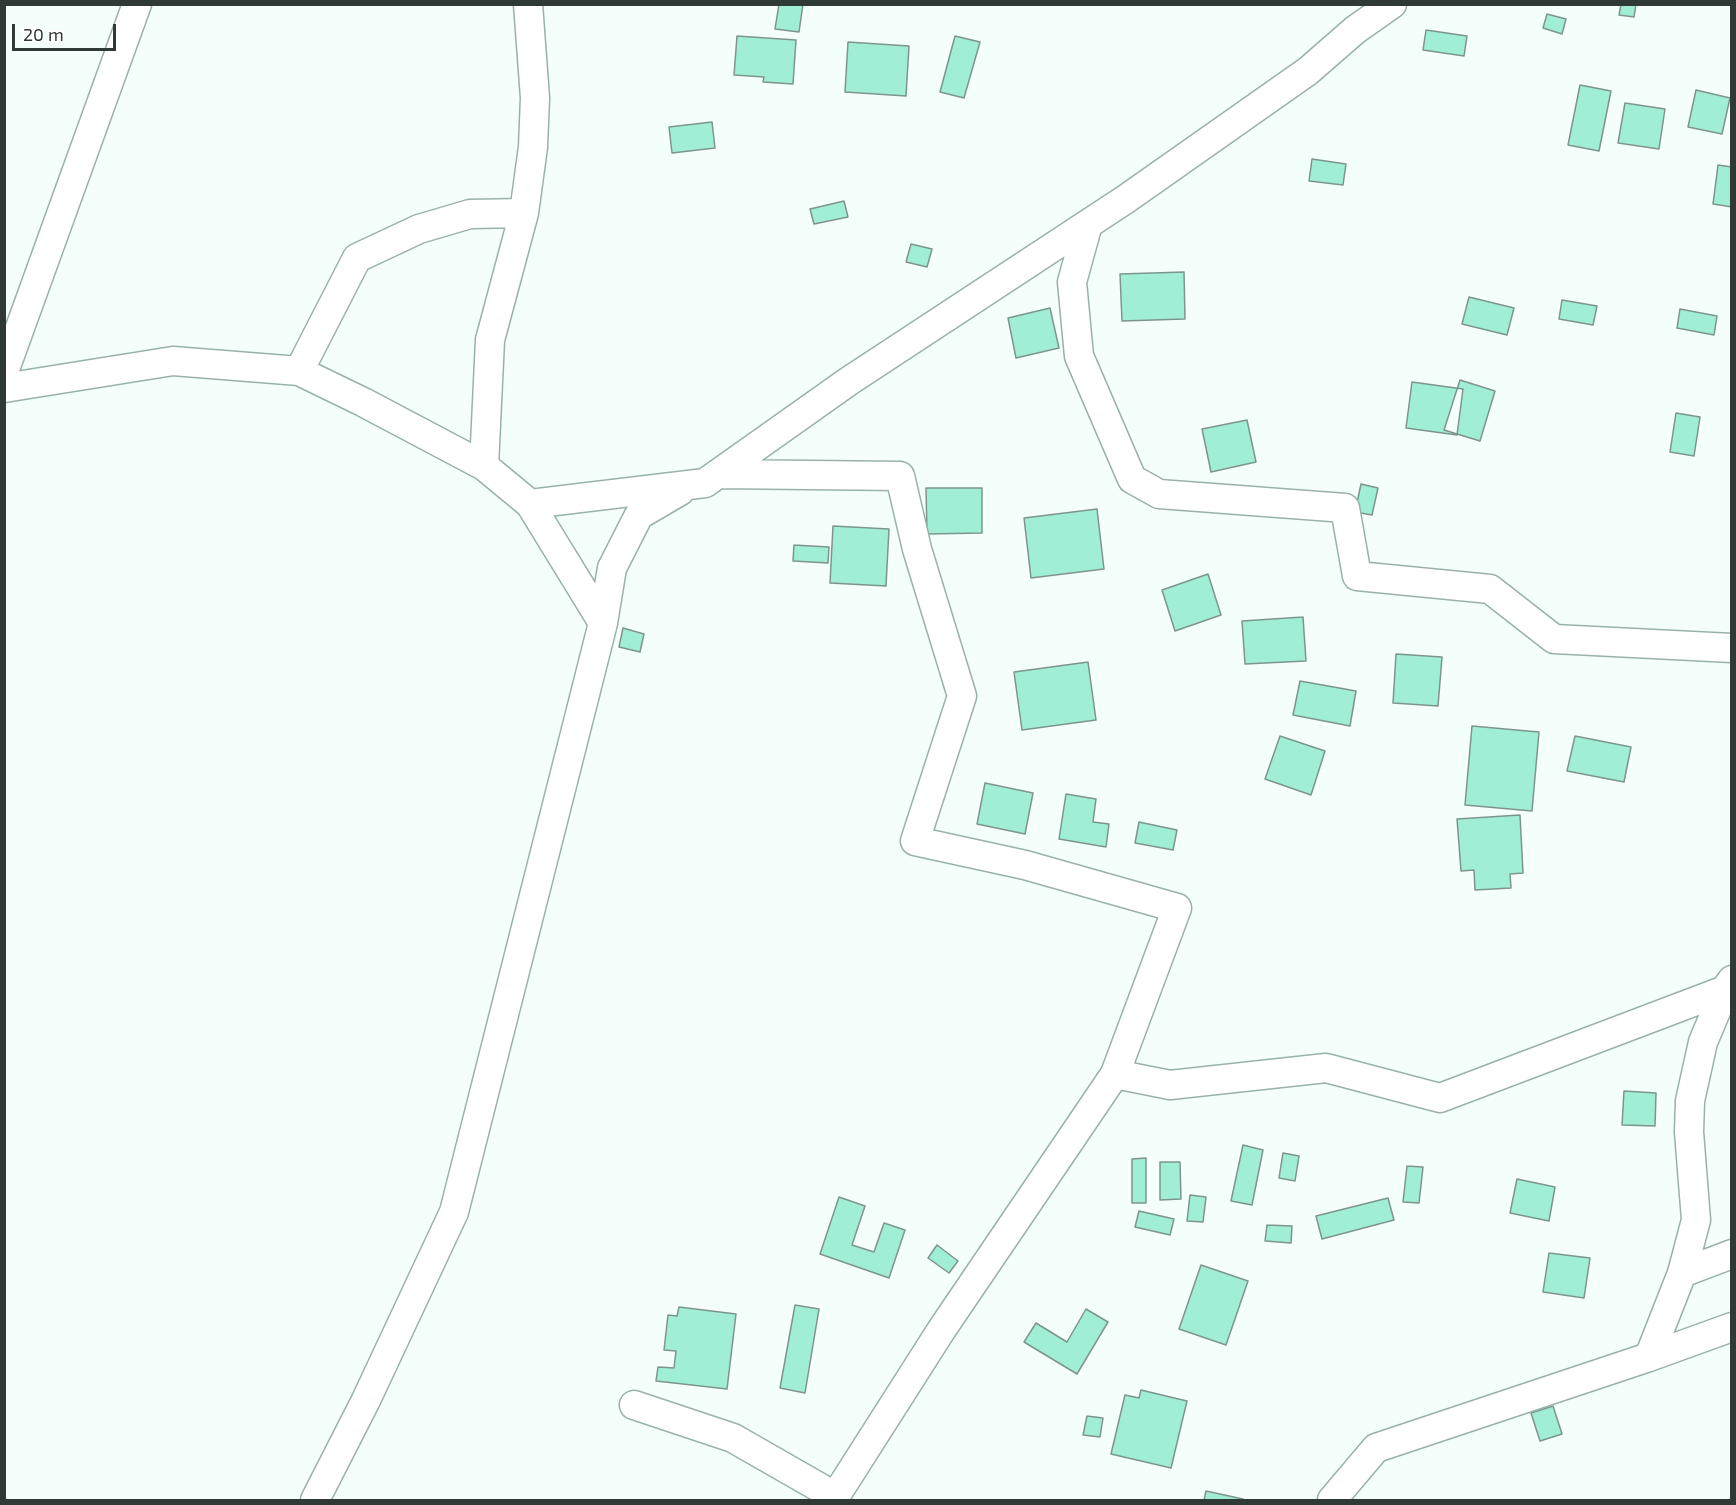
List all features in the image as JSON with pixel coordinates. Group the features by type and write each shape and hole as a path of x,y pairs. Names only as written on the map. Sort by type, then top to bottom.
{"street":[{"path":"4,372 137,4"},
{"path":"483,466 490,340 524,213 533,147 535,98 528,4"},
{"path":"530,504 705,483 849,381 1088,224 1308,71 1355,30 1392,4"},
{"path":"299,371 357,258 419,229 470,214 524,213"},
{"path":"1088,224 1072,282 1079,356 1132,479 1159,494 1345,508 1357,576 1490,589 1554,639 1731,648"},
{"path":"4,388 173,361 299,371 363,402 483,466 530,504 603,623"},
{"path":"634,1405 733,1438 835,1499 942,1329 1115,1074 1177,908 1024,865 915,841 962,696 917,549 900,476 719,474"},
{"path":"315,1500 366,1400 454,1212 603,623 612,568 639,515 691,485"},
{"path":"1115,1074 1170,1085 1326,1068 1440,1098 1728,985"},
{"path":"1649,1357 1682,1273 1696,1220 1689,1132 1690,1101 1703,1042 1728,985"},
{"path":"1682,1273 1731,1254"},
{"path":"1332,1500 1376,1448 1649,1357 1731,1327"}],"building":[{"path":"779,4 803,4 799,32 775,29"},
{"path":"1621,4 1636,4 1634,17 1619,15"},
{"path":"1547,14 1566,19 1562,34 1543,28"},
{"path":"1426,30 1467,36 1464,56 1423,50"},
{"path":"737,36 796,40 793,84 763,82 764,77 734,75"},
{"path":"955,36 980,42 964,98 940,92"},
{"path":"848,42 909,46 906,96 845,92"},
{"path":"1580,85 1611,91 1599,151 1568,145"},
{"path":"1696,90 1730,98 1722,134 1688,127"},
{"path":"1625,103 1665,109 1659,149 1618,143"},
{"path":"712,122 715,148 672,153 669,127"},
{"path":"1312,159 1346,164 1343,185 1309,181"},
{"path":"1718,165 1732,167 1732,207 1713,204"},
{"path":"844,201 848,217 814,224 810,209"},
{"path":"911,244 932,249 927,267 906,262"},
{"path":"1184,272 1185,319 1122,321 1120,274"},
{"path":"1469,297 1514,308 1507,335 1462,324"},
{"path":"1562,300 1597,306 1593,325 1559,319"},
{"path":"1050,308 1059,348 1016,358 1008,318"},
{"path":"1680,309 1717,316 1714,335 1677,328"},
{"path":"1460,380 1495,391 1480,441 1444,430"},
{"path":"1412,382 1463,389 1457,435 1406,428"},
{"path":"1676,413 1700,417 1694,456 1670,452"},
{"path":"1247,420 1256,462 1211,472 1202,429"},
{"path":"1361,484 1378,488 1372,515 1355,512"},
{"path":"926,488 982,488 982,533 927,534"},
{"path":"1097,509 1104,569 1031,578 1024,518"},
{"path":"833,526 889,529 886,586 830,583"},
{"path":"794,545 829,547 828,563 793,561"},
{"path":"1208,574 1221,615 1175,631 1162,590"},
{"path":"1303,617 1306,661 1245,664 1242,621"},
{"path":"623,628 644,634 640,652 619,647"},
{"path":"1396,654 1442,657 1438,706 1393,703"},
{"path":"1088,662 1096,720 1022,730 1014,672"},
{"path":"1300,681 1356,691 1350,726 1293,715"},
{"path":"1472,726 1539,732 1532,811 1465,805"},
{"path":"1280,736 1325,751 1311,795 1265,779"},
{"path":"1575,736 1631,747 1624,782 1567,771"},
{"path":"985,783 1033,793 1025,834 977,824"},
{"path":"1066,794 1096,799 1093,822 1109,824 1106,847 1059,839"},
{"path":"1520,815 1523,873 1510,874 1511,888 1475,890 1474,870 1461,871 1457,819"},
{"path":"1139,822 1177,830 1173,850 1135,843"},
{"path":"1624,1091 1656,1093 1655,1126 1622,1125"},
{"path":"1243,1145 1263,1150 1252,1205 1231,1201"},
{"path":"1283,1153 1299,1156 1295,1181 1279,1178"},
{"path":"1146,1158 1146,1203 1132,1203 1132,1159"},
{"path":"1160,1162 1180,1162 1181,1199 1160,1200"},
{"path":"1407,1166 1423,1167 1419,1203 1403,1202"},
{"path":"1517,1179 1555,1187 1549,1221 1510,1213"},
{"path":"1190,1195 1206,1197 1203,1222 1187,1221"},
{"path":"839,1197 865,1206 852,1245 874,1252 884,1223 905,1230 889,1278 820,1254"},
{"path":"1388,1198 1394,1220 1322,1239 1316,1216"},
{"path":"1139,1211 1174,1219 1170,1235 1135,1227"},
{"path":"1267,1225 1292,1226 1291,1243 1265,1241"},
{"path":"937,1245 958,1261 949,1273 928,1258"},
{"path":"1549,1253 1590,1258 1584,1298 1543,1292"},
{"path":"1201,1265 1248,1281 1226,1345 1179,1329"},
{"path":"795,1305 819,1309 805,1393 780,1388"},
{"path":"679,1307 736,1314 727,1389 656,1381 658,1367 674,1368 676,1351 664,1350 668,1315 677,1316"},
{"path":"1086,1309 1108,1322 1077,1374 1024,1342 1036,1323 1067,1342"},
{"path":"1141,1390 1187,1401 1171,1468 1111,1454 1125,1395 1139,1398"},
{"path":"1553,1406 1562,1434 1540,1441 1531,1413"},
{"path":"1087,1416 1103,1418 1100,1437 1083,1435"},
{"path":"1206,1491 1243,1499 1243,1500 1204,1500"}]}
